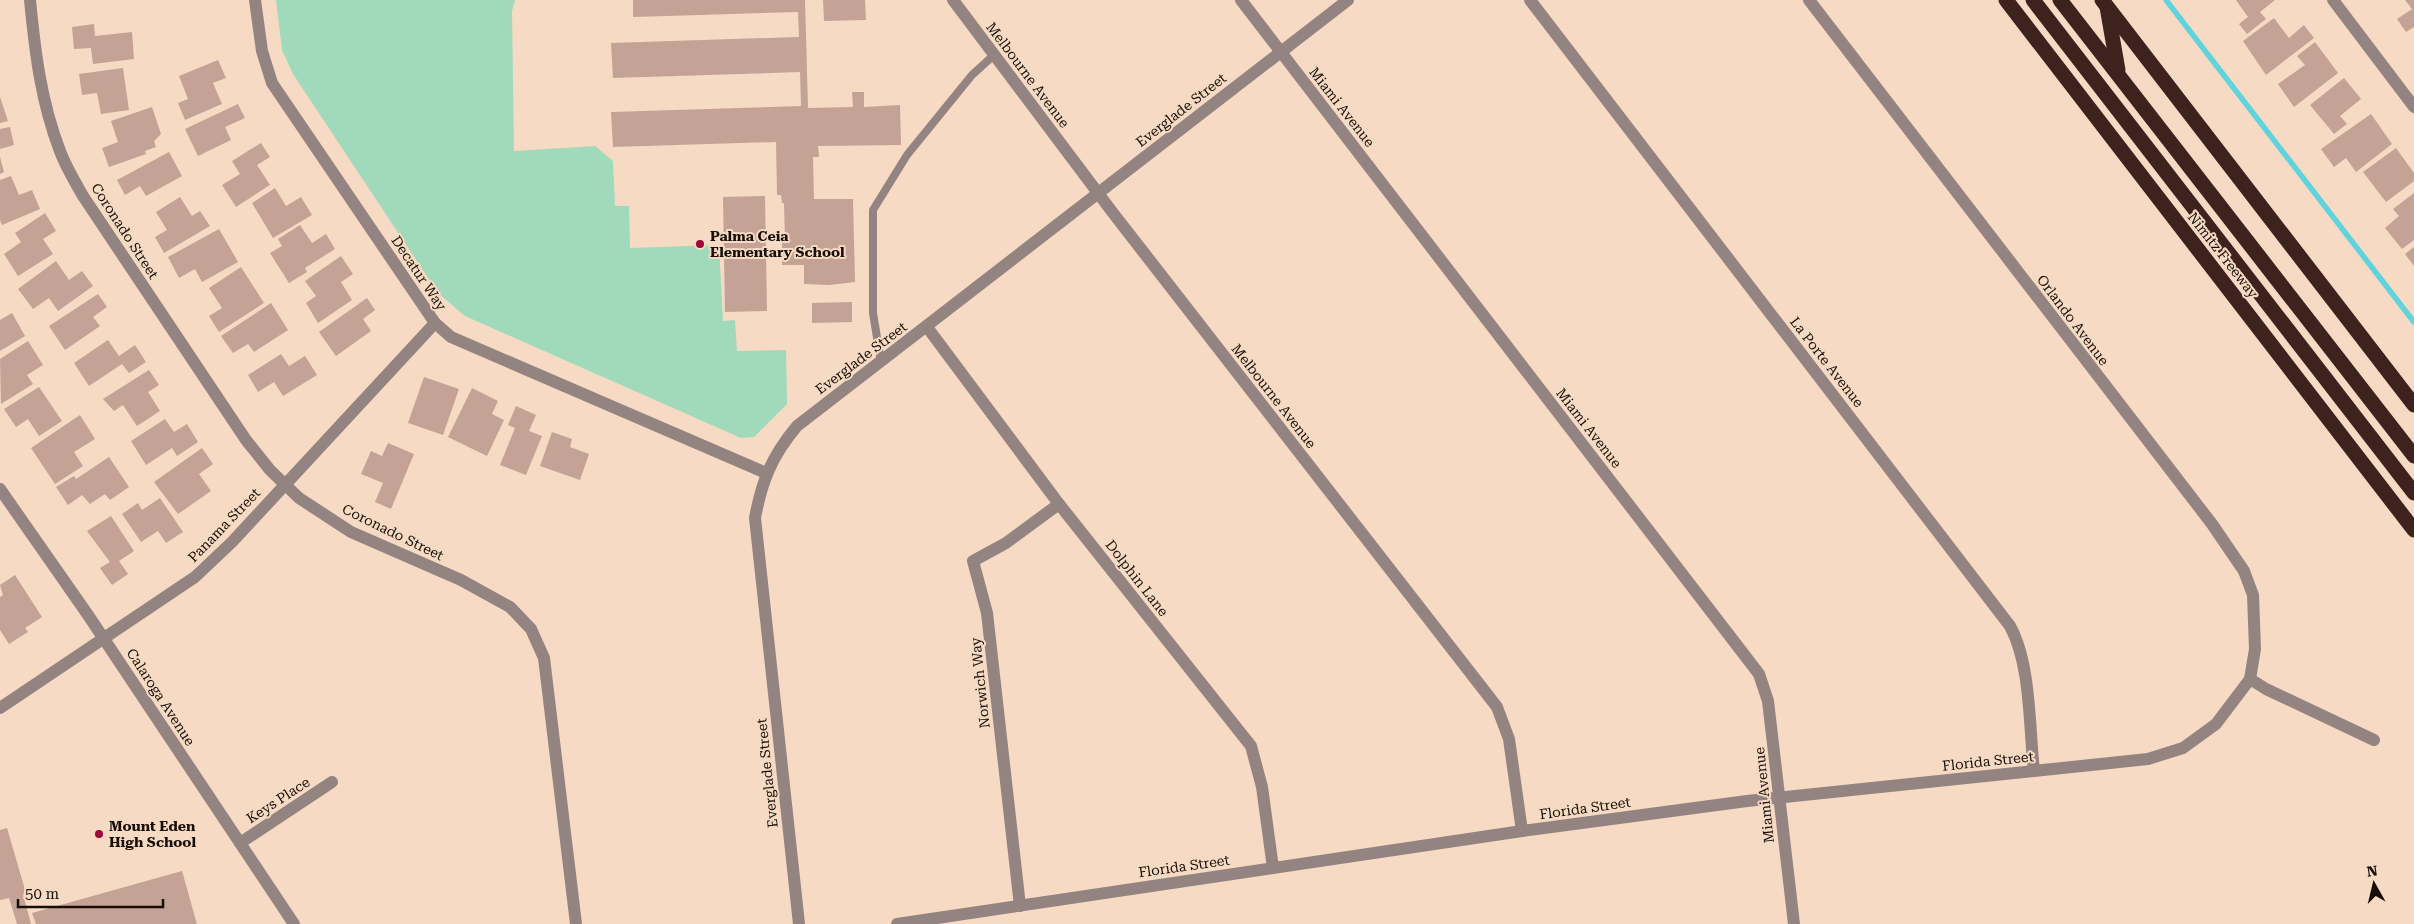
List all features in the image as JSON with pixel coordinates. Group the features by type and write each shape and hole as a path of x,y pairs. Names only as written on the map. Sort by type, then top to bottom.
{"highway":[{"name":"Nimitz Freeway","path":"2006,0 2414,530"},
{"path":"2033,0 2414,493"},
{"path":"2060,0 2414,456"},
{"path":"2104,3 2118,73"},
{"path":"2104,3 2414,405"}],"street":[{"name":"Coronado Street","path":"30,0 36,55 45,106 61,153 83,196 246,440 299,498 351,532 461,580 510,607 530,629 544,658 576,924"},
{"name":"Decatur Way","path":"255,0 262,51 272,84 435,323 451,337 766,473"},
{"name":"Melbourne Avenue","path":"953,0 1098,194 1497,707 1509,739 1522,832"},
{"name":"Miami Avenue","path":"1241,0 1759,674 1768,701 1794,924"},
{"name":"Everglade Street","path":"799,924 755,518 766,473 778,449 797,426 1348,0"},
{"name":"La Porte Avenue","path":"1530,0 2010,626 2018,640 2023,662 2034,771"},
{"name":"Orlando Avenue","path":"1809,0 2212,524 2244,571 2254,595 2256,621 2255,649 2250,680"},
{"path":"2333,0 2414,107"},
{"name":"Panama Street","path":"0,708 195,577 232,542 435,323"},
{"name":"Dolphin Lane","path":"927,327 1059,504 1251,746 1262,787 1273,868"},
{"name":"Calaroga Avenue","path":"0,489 104,639 294,924"},
{"name":"Norwich Way","path":"1020,906 987,613 973,560 1006,543 1059,504"},
{"name":"Florida Street","path":"897,924 1522,832 1780,798 2148,759 2183,748 2216,724 2250,680"},
{"path":"2250,680 2374,740"},
{"name":"Keys Place","path":"240,843 332,782"}],"lane":[{"path":"881,362 872,313 873,210 907,155 972,75 994,55"}],"green space":[{"path":"276,0 515,0 512,11 514,151 595,146 613,161 615,206 629,206 630,248 719,245 723,321 735,320 737,351 786,350 787,404 754,437 741,438 465,316 438,293 293,74 282,50"}],"building":[{"path":"633,0 805,0 808,108 853,107 852,92 864,92 864,107 900,105 901,145 818,146 819,157 813,157 814,199 853,199 855,282 829,285 804,284 804,265 782,265 782,240 785,240 784,203 782,203 781,195 777,195 776,142 613,147 611,112 801,106 800,72 613,78 611,43 799,37 798,12 633,17"},
{"path":"823,0 865,0 866,20 824,21"},
{"path":"2236,0 2275,0 2260,12 2266,19 2247,34 2239,24 2248,17"},
{"path":"2405,0 2414,0 2414,27 2406,32 2397,19 2412,9"},
{"path":"2274,18 2289,38 2304,25 2314,38 2266,75 2243,41"},
{"path":"94,24 95,36 132,32 134,59 93,64 91,48 74,49 72,27"},
{"path":"2315,42 2338,73 2294,107 2278,84 2305,65 2297,56"},
{"path":"218,60 226,78 213,83 222,104 185,120 178,103 188,99 179,76"},
{"path":"123,68 129,110 101,114 97,93 82,95 79,74"},
{"path":"2344,78 2361,99 2340,116 2347,124 2334,134 2310,105"},
{"path":"0,97 8,121 0,123"},
{"path":"238,104 245,118 225,127 231,140 198,156 185,129"},
{"path":"152,107 161,134 154,141 156,147 145,151 146,154 109,167 102,148 118,142 111,121"},
{"path":"2371,114 2392,144 2356,172 2346,158 2334,167 2321,149"},
{"path":"10,127 14,145 0,149 0,129"},
{"path":"261,143 270,157 257,165 270,185 236,207 222,185 240,174 232,161"},
{"path":"2396,148 2414,173 2414,181 2386,202 2363,172"},
{"path":"169,152 182,176 146,196 140,186 125,195 117,180"},
{"path":"0,157 4,172 0,174"},
{"path":"11,176 19,195 32,190 40,209 2,225 0,220 0,180"},
{"path":"275,188 286,206 301,197 312,215 273,238 252,203"},
{"path":"2414,193 2414,240 2402,249 2385,228 2399,216 2393,209"},
{"path":"765,196 767,311 725,312 723,197"},
{"path":"180,197 192,216 200,211 210,226 164,253 155,237 167,230 156,212"},
{"path":"45,213 56,231 43,239 53,254 18,276 4,254 21,242 15,233"},
{"path":"300,225 312,243 326,234 335,249 305,268 307,272 289,283 270,253 282,246 278,239"},
{"path":"219,229 238,262 202,282 195,269 179,278 168,257"},
{"path":"2414,247 2414,266 2405,254"},
{"path":"341,256 353,274 341,282 352,300 318,323 306,303 316,296 305,281"},
{"path":"56,261 69,280 82,271 93,286 58,311 49,298 33,309 18,289"},
{"path":"241,267 264,303 219,332 209,316 222,308 209,288"},
{"path":"98,294 107,307 93,317 100,326 65,350 49,326"},
{"path":"367,298 375,310 363,319 371,331 336,356 319,332"},
{"path":"852,302 852,322 812,323 812,303"},
{"path":"271,303 288,330 254,352 248,344 233,353 221,336"},
{"path":"12,313 25,336 0,351 0,320"},
{"path":"108,340 119,356 135,345 146,362 129,373 122,364 89,386 74,363"},
{"path":"28,341 43,365 27,375 33,384 1,404 0,359"},
{"path":"281,354 289,366 305,356 317,375 283,396 274,382 258,392 248,375"},
{"path":"149,370 159,385 148,392 160,411 137,426 123,405 114,411 103,399"},
{"path":"424,377 459,389 443,435 408,423"},
{"path":"39,387 62,421 39,436 28,419 16,427 4,409"},
{"path":"472,388 498,401 492,414 504,420 487,456 448,437"},
{"path":"516,406 536,415 529,431 542,436 526,475 500,465 515,428 508,425"},
{"path":"80,415 95,439 74,452 83,466 55,484 31,448"},
{"path":"165,419 174,432 187,424 198,442 177,456 172,448 146,465 131,441"},
{"path":"552,432 572,439 570,447 589,454 580,480 540,466"},
{"path":"388,443 414,454 391,509 375,502 383,483 361,474 371,451 382,456"},
{"path":"202,448 213,464 199,474 211,491 178,514 154,482"},
{"path":"109,457 129,487 110,500 105,494 90,504 82,495 68,505 56,487 74,476 76,479"},
{"path":"160,498 183,532 166,543 158,531 141,542 122,514 138,503 142,510"},
{"path":"111,516 134,551 119,561 128,574 112,585 100,568 110,562 87,531"},
{"path":"15,575 42,617 25,628 28,632 9,644 0,630 0,597 3,595 0,585"},
{"path":"7,828 26,893 23,894 31,924 17,924 9,898 0,900 0,830"},
{"path":"182,871 197,924 36,924 32,913"}],"waterway":[{"path":"2166,0 2414,322"}],"place":[{"name":"Palma Ceia Elementary School","path":"700,244"},
{"name":"Mount Eden High School","path":"99,834"}]}
